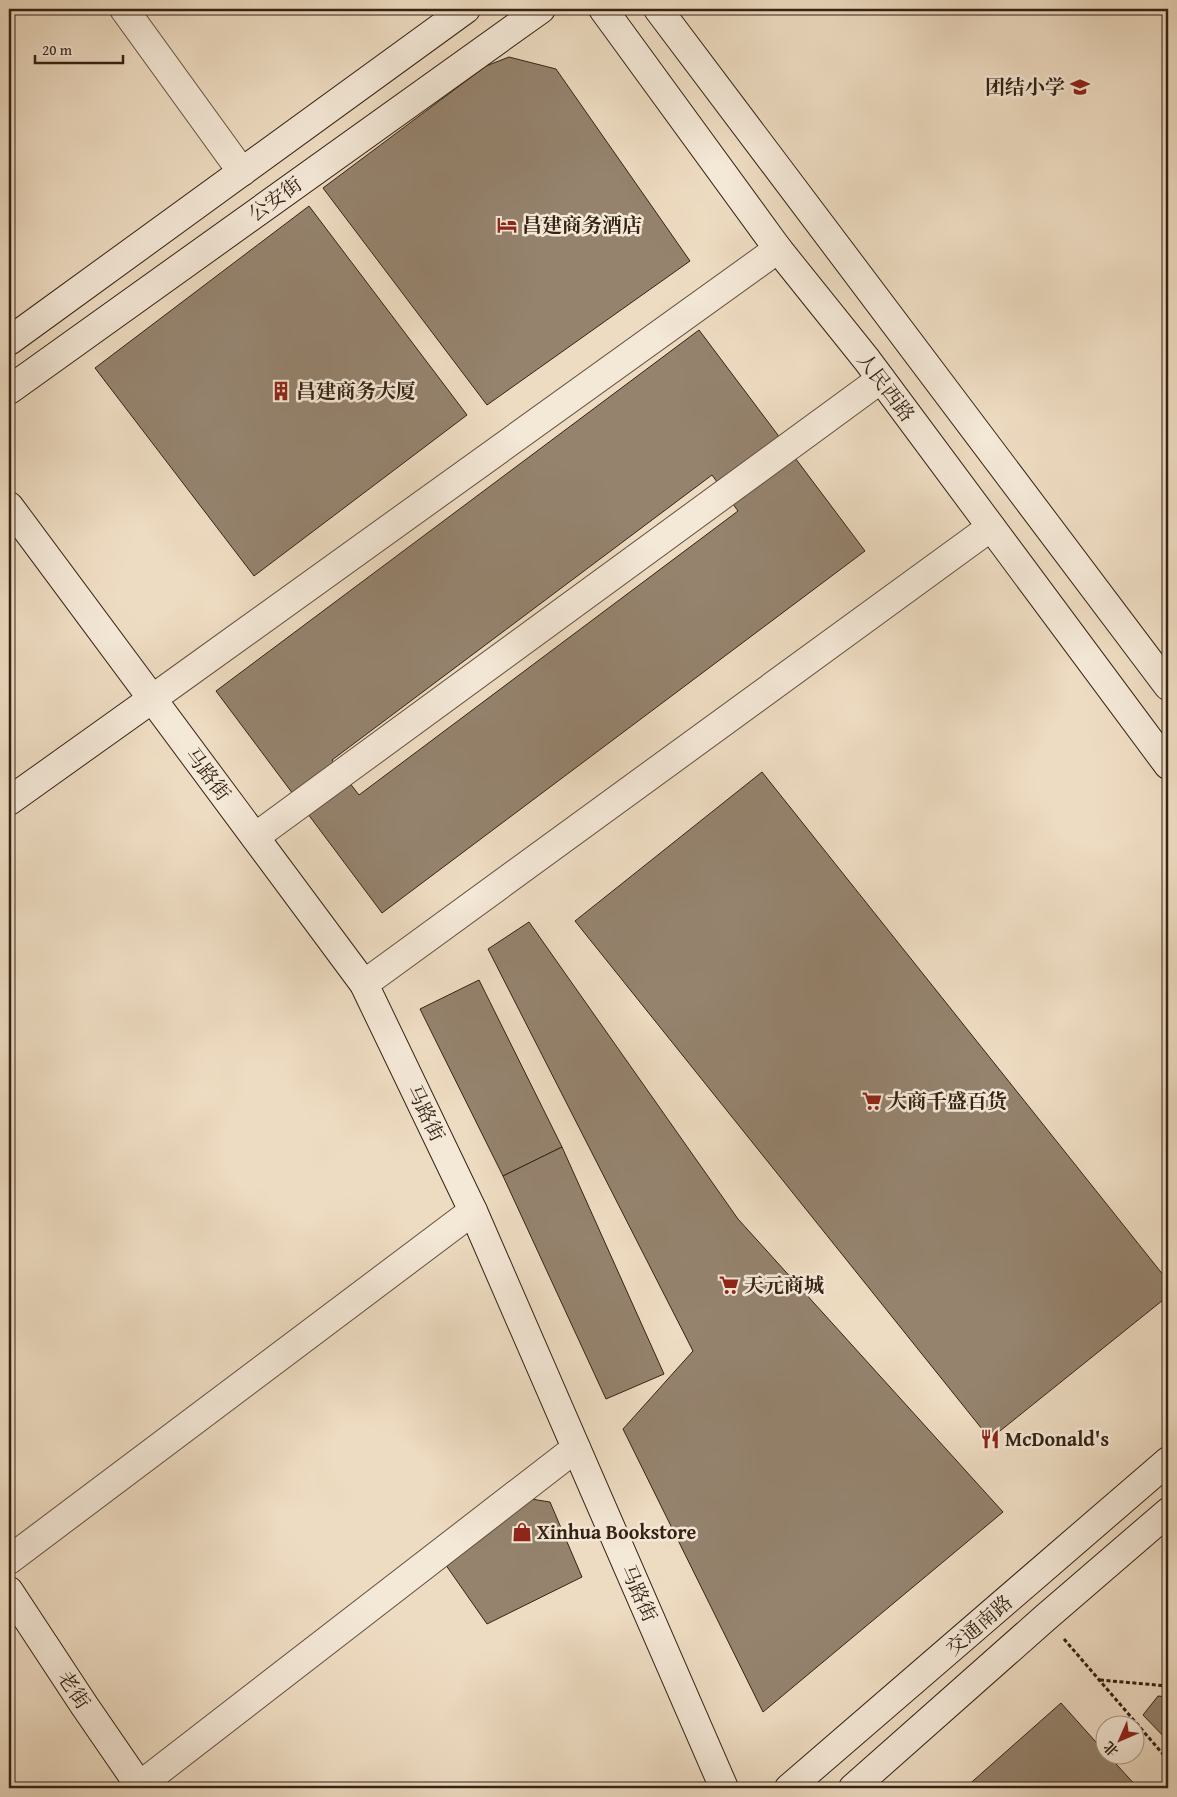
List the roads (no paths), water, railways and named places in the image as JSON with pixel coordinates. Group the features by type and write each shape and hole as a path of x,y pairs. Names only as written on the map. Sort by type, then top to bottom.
{"street":[{"path":"124,9 242,172"},
{"path":"9,341 466,9"},
{"name":"公安街","path":"9,390 541,9"},
{"name":"人民西路","path":"603,9 778,250 881,379 1168,765"},
{"path":"667,12 1168,686"},
{"path":"9,801 778,250"},
{"path":"255,837 881,379"},
{"name":"马路街","path":"9,506 364,984 473,1211 724,1788"},
{"path":"364,984 990,527"},
{"path":"9,1560 473,1211"},
{"path":"140,1787 576,1448"},
{"name":"交通南路","path":"789,1788 1168,1461"},
{"name":"交通南路","path":"853,1788 1168,1512"},
{"name":"老街","path":"9,1591 140,1787"}],"place":[{"name":"团结小学","path":"1080,87"},
{"name":"昌建商务酒店","path":"507,225"},
{"name":"昌建商务大厦","path":"281,391"},
{"name":"大商千盛百货","path":"872,1101"},
{"name":"天元商城","path":"729,1285"},
{"name":"McDonald's","path":"990,1439"},
{"name":"Xinhua Bookstore","path":"522,1532"}]}
